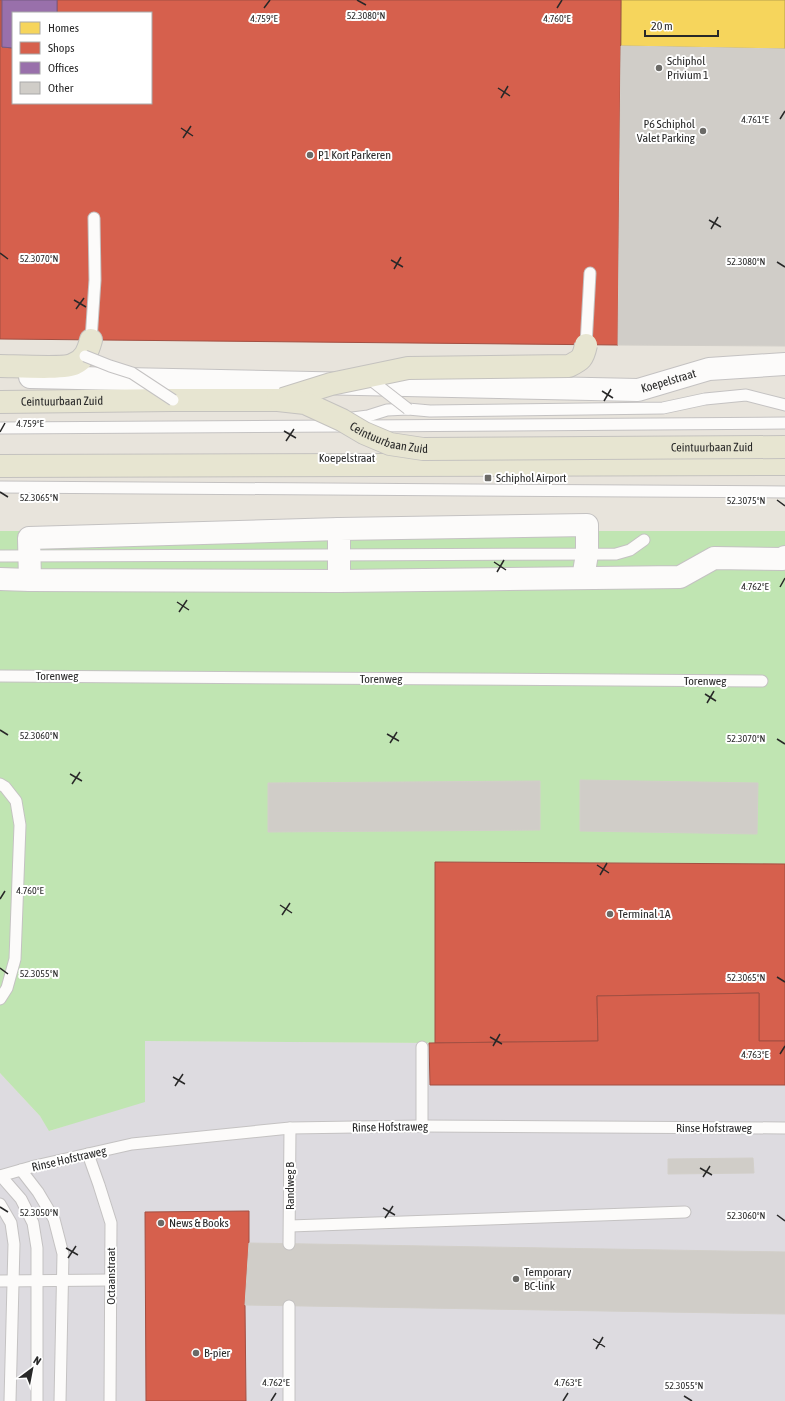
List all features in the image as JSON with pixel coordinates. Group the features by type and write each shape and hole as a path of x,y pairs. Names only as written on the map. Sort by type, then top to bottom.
{"main road":[{"path":"278,400 331,384 408,368 569,366 581,361 586,345"},
{"path":"0,366 73,366 88,348"},
{"name":"Ceintuurbaan Zuid","path":"0,402 278,400 305,403 342,420 364,433 390,444 423,449 785,447"},
{"path":"0,466 785,464"}],"street":[{"name":"Koepelstraat","path":"0,376 638,390 709,370 785,364"},
{"name":"Koepelstraat","path":"0,457 748,458 766,454 785,441"},
{"path":"30,580 29,538 339,528 587,525 587,554 584,578"},
{"path":"339,528 339,581"},
{"path":"0,579 339,581 680,577 714,558 783,559 785,557"}],"lane":[{"path":"94,218 95,280 88,348 110,366 132,373 173,400"},
{"path":"586,345 590,273"},
{"path":"366,377 408,408"},
{"path":"342,420 368,416 386,410 408,408 430,411 663,408 705,399 746,395 785,405"},
{"path":"0,428 785,422"},
{"path":"0,487 785,492"},
{"path":"0,556 616,554 630,550 644,540"},
{"name":"Torenweg","path":"0,676 762,681"},
{"path":"0,784 5,787 16,802 20,825 15,959 7,988 0,999"},
{"path":"422,1048 422,1126"},
{"name":"Rinse Hofstraweg","path":"0,1176 132,1144 290,1128 422,1126 785,1128"},
{"name":"Randweg B","path":"289,1244 290,1128"},
{"name":"Octaanstraat","path":"88,1154 111,1223 110,1401"},
{"path":"21,1170 38,1192 54,1218 63,1254 60,1401"},
{"path":"0,1176 21,1199 33,1223 38,1248 37,1401"},
{"path":"0,1204 11,1223 14,1244 10,1401"},
{"path":"290,1226 685,1212"},
{"path":"0,1281 110,1280"},
{"path":"289,1306 289,1401"}],"shaded area":[{"path":"435,862 785,864 785,1401 0,1401 0,1073 40,1116 50,1131 74,1123 145,1041 435,1043"}],"green space":[{"path":"0,531 785,531 785,864 435,862 435,1043 145,1041 145,1102 49,1131 40,1116 0,1073"}],"building: Homes":[{"path":"621,0 785,0 785,49 621,46"}],"building: Shops":[{"name":"P1 Kort Parkeren","path":"0,0 2,0 2,47 12,48 12,104 152,104 152,12 57,12 57,0 621,0 618,345 0,339"},
{"name":"Terminal 1A","path":"435,862 785,864 785,1041 759,1041 759,993 597,996 598,1041 435,1043"},
{"path":"759,993 759,1041 785,1041 785,1085 430,1085 429,1043 598,1041 597,996"},
{"name":"B-pier","path":"249,1211 249,1243 245,1305 246,1401 146,1401 145,1212"}],"building: Offices":[{"path":"2,0 57,0 57,12 12,12 12,48 2,47"}],"building: Other":[{"name":"P6 Schiphol Valet Parking","path":"621,46 785,49 785,346 618,345"},
{"path":"580,780 758,783 757,834 580,831"},
{"path":"540,781 540,830 268,832 268,783"},
{"path":"753,1158 754,1173 668,1174 668,1159"},
{"name":"Temporary BC-link","path":"249,1243 785,1252 785,1314 245,1305"}],"place":[{"name":"Schiphol Privium 1","path":"659,68"},
{"name":"P6 Schiphol Valet Parking","path":"703,131"},
{"name":"P1 Kort Parkeren","path":"310,155"},
{"name":"Schiphol Airport","path":"488,478"},
{"name":"Terminal 1A","path":"610,914"},
{"name":"News & Books","path":"161,1223"},
{"name":"Temporary BC-link","path":"516,1279"},
{"name":"B-pier","path":"196,1353"}]}
